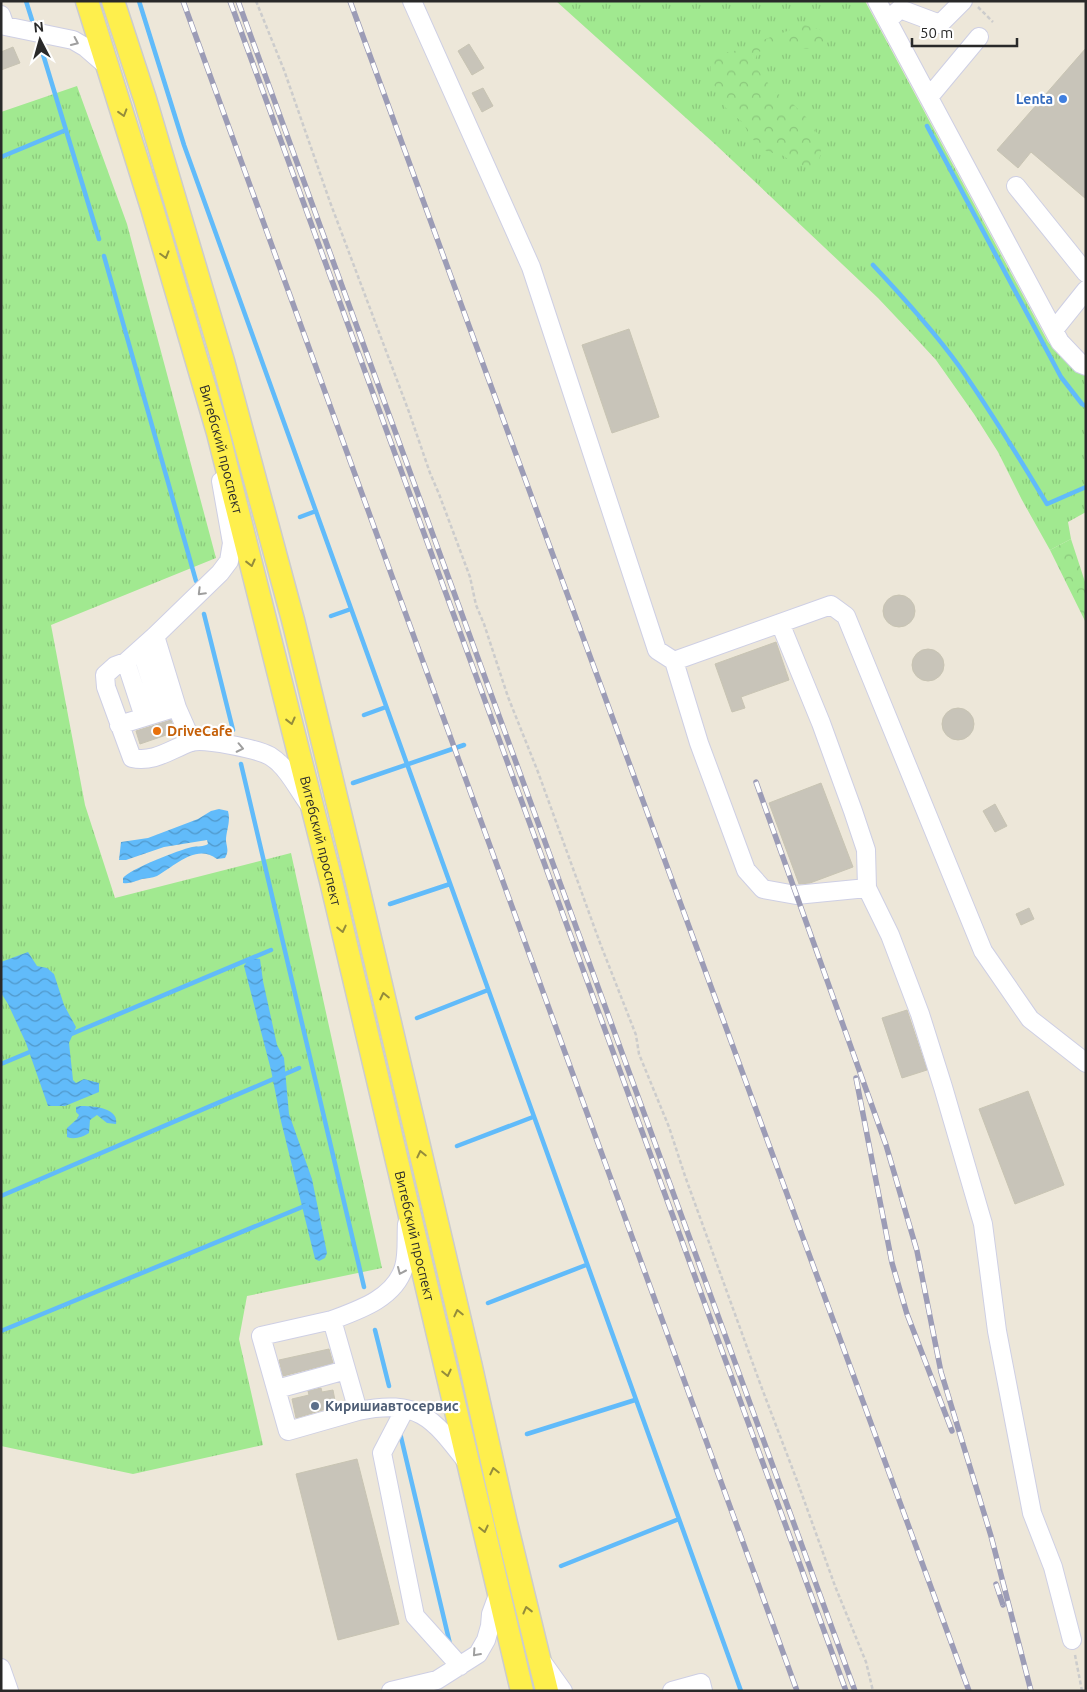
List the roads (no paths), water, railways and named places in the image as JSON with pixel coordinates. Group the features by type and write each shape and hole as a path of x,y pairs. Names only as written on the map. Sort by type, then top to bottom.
{"main road":[{"name":"Витебский проспект","path":"87,1 218,434 314,812 522,1691"},
{"name":"Витебский проспект","path":"113,1 145,98 223,360 293,620 357,883 505,1519 547,1691"}],"street":[{"path":"412,1 531,267 656,650 674,661 699,743 746,870 764,889 796,895 867,888"},
{"path":"878,1 895,10 940,24 963,1"},
{"path":"895,10 929,97 1060,342 1080,364 1086,366"},
{"path":"1,15 5,26 73,40 85,47 108,66"},
{"path":"929,97 979,37"},
{"path":"1016,186 1086,273"},
{"path":"1054,330 1086,290"},
{"path":"218,434 221,487 232,543 229,561 220,573 141,649 126,662 115,666 105,675 106,687 132,758 143,760 172,751 192,742 214,742 255,751 271,756 280,764 314,812"},
{"path":"674,661 831,605 846,616 983,951 1030,1019 1086,1063"},
{"path":"780,623 821,723 866,850 867,888 890,935 920,1014 983,1224 997,1331 1032,1513 1053,1567 1072,1640"},
{"path":"155,636 169,710"},
{"path":"141,649 169,710 192,742"},
{"path":"126,662 144,717"},
{"path":"119,725 169,710"},
{"path":"407,1206 405,1266 393,1287 374,1302 332,1320 261,1336 288,1431 358,1411 376,1408 405,1410 424,1415 434,1423 443,1431 469,1465"},
{"path":"332,1320 358,1411"},
{"path":"277,1389 346,1370"},
{"path":"405,1410 382,1453 415,1616 460,1666"},
{"path":"390,1691 438,1685 460,1666 478,1654 486,1640 491,1614 499,1592"},
{"path":"539,1657 563,1691"},
{"path":"1,1668 10,1691"},
{"path":"672,1691 701,1684 703,1691"}],"water":[{"path":"219,809 228,811 229,815 225,858 217,859 209,855 194,855 178,862 157,876 131,883 123,883 123,878 127,874 144,865 192,847 208,844 207,840 164,847 126,860 119,860 121,842 148,838"},
{"path":"28,952 37,966 47,968 54,974 64,1005 76,1027 69,1043 73,1080 76,1083 84,1079 99,1083 99,1092 65,1106 48,1106 26,1043 1,993 1,962"},
{"path":"249,958 260,959 277,1045 284,1058 289,1114 312,1179 327,1253 325,1258 319,1261 315,1259 281,1121 271,1070 244,966"},
{"path":"76,1107 97,1107 109,1111 116,1118 116,1124 107,1123 97,1115 90,1120 89,1133 78,1138 67,1137 67,1128 77,1119 79,1115 76,1112"}],"waterway":[{"path":"26,1 32,20"},
{"path":"139,1 184,145 741,1691"},
{"path":"42,51 99,239"},
{"path":"927,126 1061,377 1082,404 1086,406"},
{"path":"1,157 66,130"},
{"path":"104,256 196,581"},
{"path":"873,265 917,314 959,366 994,417 1047,504 1086,487"},
{"path":"300,517 316,511"},
{"path":"331,616 351,609"},
{"path":"204,614 233,730"},
{"path":"364,715 386,707"},
{"path":"353,783 464,745"},
{"path":"241,764 364,1287"},
{"path":"390,904 450,884"},
{"path":"69,1035 271,950"},
{"path":"417,1018 488,990"},
{"path":"1,1064 32,1051"},
{"path":"1,1196 299,1068"},
{"path":"457,1146 533,1117"},
{"path":"1,1331 307,1205"},
{"path":"488,1303 586,1265"},
{"path":"375,1330 389,1386"},
{"path":"527,1434 635,1400"},
{"path":"400,1433 450,1644"},
{"path":"561,1566 679,1519"}],"railway":[{"path":"183,1 797,1691"},
{"path":"230,1 846,1691"},
{"path":"238,1 855,1691"},
{"path":"350,1 969,1691"},
{"path":"756,782 886,1145 917,1251 941,1372 991,1536 1031,1691"},
{"path":"856,1078 892,1263 907,1314 952,1431"},
{"path":"996,1584 1003,1605"}],"place":[{"name":"Lenta","path":"1063,99"},
{"name":"DriveCafe","path":"157,731"},
{"name":"Киришиавтосервис","path":"315,1406"}]}
